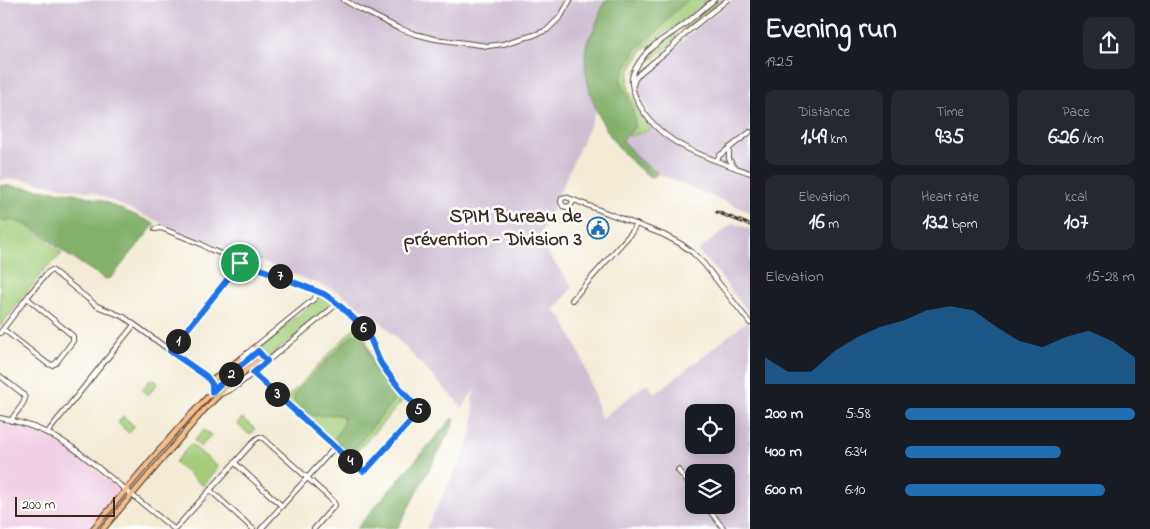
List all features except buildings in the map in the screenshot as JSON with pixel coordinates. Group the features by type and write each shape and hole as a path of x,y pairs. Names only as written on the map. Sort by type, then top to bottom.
{"main road":[{"path":"258,351 267,361"},
{"path":"93,529 197,407 258,351"},
{"path":"103,529 198,417 231,383 257,361 258,351"},
{"path":"206,376 215,379 240,359"},
{"path":"206,376 212,384 212,392"}],"street":[{"path":"344,0 398,28 416,34 488,46 503,44 547,30 561,16 570,0"},
{"path":"714,0 645,53 632,72 632,87 644,113 663,134 682,147 750,173"},
{"path":"632,87 634,80 640,74 727,0"},
{"path":"716,160 750,132"},
{"path":"729,148 729,159 734,167"},
{"path":"574,200 671,238 690,250 704,264 750,323"},
{"path":"572,300 632,232 636,224"},
{"path":"155,229 161,228 329,297 367,332 382,366 416,407 418,412 367,469 363,471 253,373"},
{"path":"170,351 240,261"},
{"path":"27,298 72,335 72,341 56,363 48,364 1,331 27,298 51,270 98,306 121,315 206,376"},
{"path":"219,385 240,359 258,351 320,292"},
{"path":"220,394 235,388 337,304"},
{"path":"47,433 134,325"},
{"path":"0,376 25,397 25,401 11,421"},
{"path":"0,418 32,426 61,440 78,451 175,529 255,440 259,437 263,438 333,500 335,505 314,529"},
{"path":"261,529 335,447"},
{"path":"235,463 282,506"},
{"path":"678,470 685,479"},
{"path":"210,490 253,529"},
{"path":"712,514 724,529"}],"shaded area":[{"path":"0,0 613,0 599,104 538,241 573,287 554,311 562,317 583,361 601,419 647,383 655,394 750,319 750,529 426,529 467,447 473,429 472,399 480,379 463,408 382,323 337,291 168,226 92,192 18,179 0,180"},
{"path":"733,0 750,0 750,212 639,166 619,143 649,112 639,91 637,84 639,79 690,34"},
{"path":"733,223 750,229 750,314 715,269 698,251"},
{"path":"0,422 30,430 55,441 77,455 119,489 120,493 89,529 0,529"}],"green space":[{"path":"605,0 688,0 673,13 660,29 636,49 620,79 634,114 634,125 622,140 638,159 658,173 655,176 650,177 617,146 601,121 591,93 586,69 586,47"},
{"path":"688,0 708,0 642,51 630,70 628,85 630,92 637,108 651,129 629,136 635,126 633,111 620,79 636,49 660,29 673,13"},
{"path":"718,0 723,0 685,30 685,27"},
{"path":"675,34 677,37 671,45 635,73 652,50 662,41"},
{"path":"0,185 74,193 103,201 155,224 111,278 105,279 66,254 32,227 12,220 0,221"},
{"path":"0,202 62,254 46,268 0,327"},
{"path":"320,297 331,303 330,308 267,357 262,352 260,346"},
{"path":"355,327 363,334 373,362 384,378 405,398 352,457 287,398"},
{"path":"358,334 365,342 373,368 397,396 353,451 350,451 342,447 335,437 342,428 344,418 336,414 314,416 309,414 294,401 294,397 298,390 352,335"},
{"path":"152,378 158,383 148,395 142,389"},
{"path":"123,416 135,427 129,433 118,423"},
{"path":"453,417 455,421 397,529 356,529"},
{"path":"242,418 255,429 250,435 237,424"},
{"path":"204,430 211,435 200,447 194,441"},
{"path":"191,444 218,467 203,486 175,462"}],"railway":[{"path":"717,212 750,225"}],"place":[{"name":"SPIM Bureau de prévention - Division 3","path":"598,228"}],"route":[{"path":"240,261 313,289 332,299 364,328 382,366 416,407 418,412 416,415 365,471 358,468 253,373 267,361 258,351 212,392 212,384 206,376 170,351 240,263 240,261"}]}
